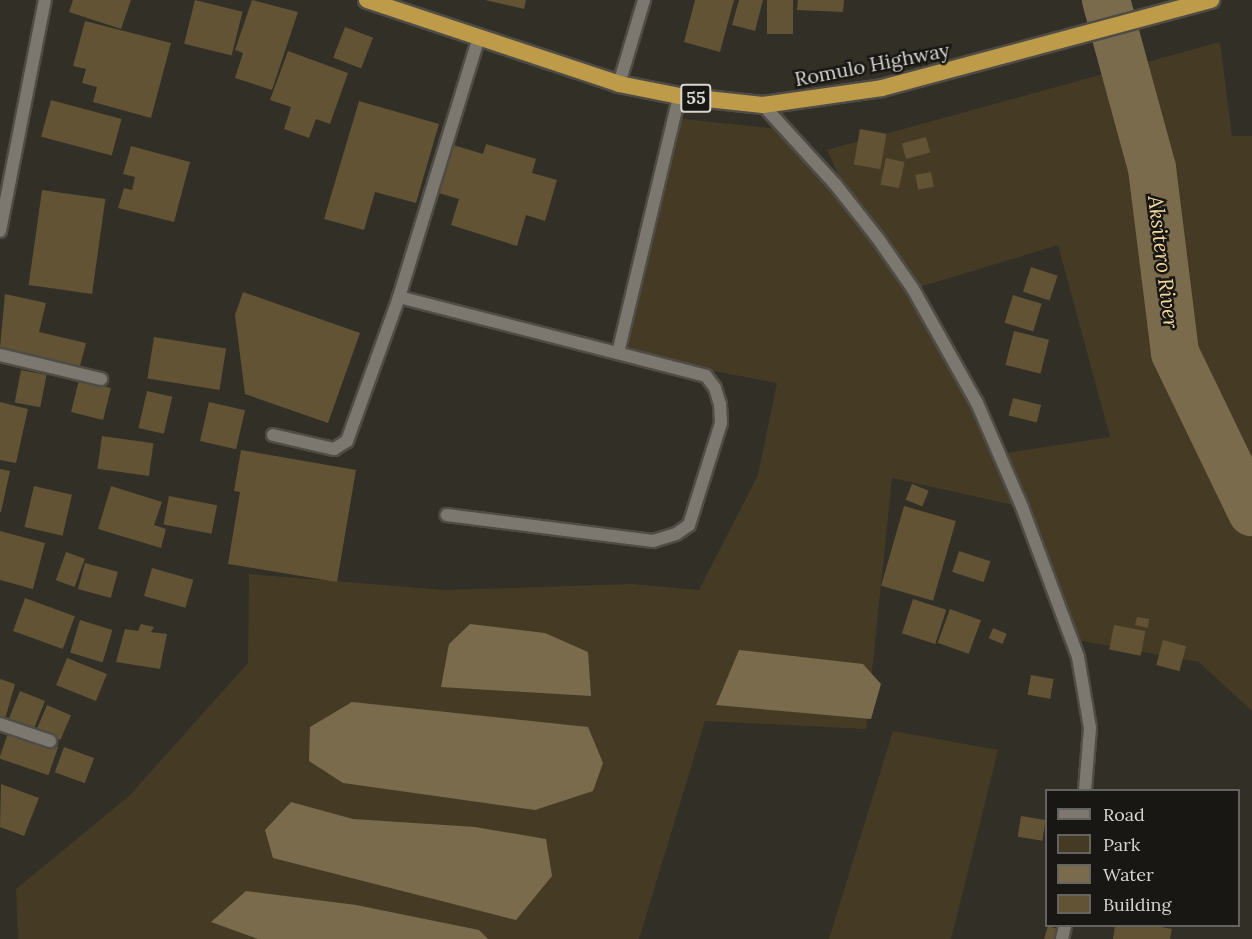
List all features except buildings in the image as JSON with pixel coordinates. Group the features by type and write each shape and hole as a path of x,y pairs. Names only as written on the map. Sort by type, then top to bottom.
{"highway":[{"name":"Romulo Highway","path":"367,0 619,84 679,96 764,105 882,88 1033,50 1211,0"}],"street":[{"path":"0,231 45,0"},
{"path":"619,84 644,0"},
{"path":"273,435 334,449 346,441 399,297 478,38"},
{"path":"618,353 679,96"},
{"path":"764,105 835,184 879,240 913,289 976,403 1022,507 1078,657 1090,728 1085,789"},
{"path":"399,297 706,376 715,388 720,423 688,525 676,534 653,541 447,515"},
{"path":"0,355 101,379"},
{"path":"0,724 50,741"}],"green space":[{"path":"1220,42 1232,136 1252,136 1252,711 1199,662 1071,639 1022,507 892,478 866,729 705,721 639,939 18,939 16,889 129,796 248,663 249,574 444,590 632,584 699,590 758,475 777,383 618,353 673,118 787,130 853,206 827,150","holes":["1058,245 1110,437 999,454 913,289"]},
{"path":"893,731 998,750 951,939 829,939"}],"water":[{"path":"470,624 545,633 588,652 591,696 441,687 449,644"},
{"path":"739,650 863,664 881,684 871,719 716,705"},
{"path":"352,702 588,727 603,763 593,791 535,810 343,783 309,761 310,727"},
{"path":"291,802 353,819 475,827 546,839 552,876 516,920 273,858 265,830"},
{"path":"246,891 356,905 479,930 488,939 258,939 211,922"}],"waterway":[{"name":"Aksitero River","path":"1106,0 1152,168 1175,353 1252,512"}]}
